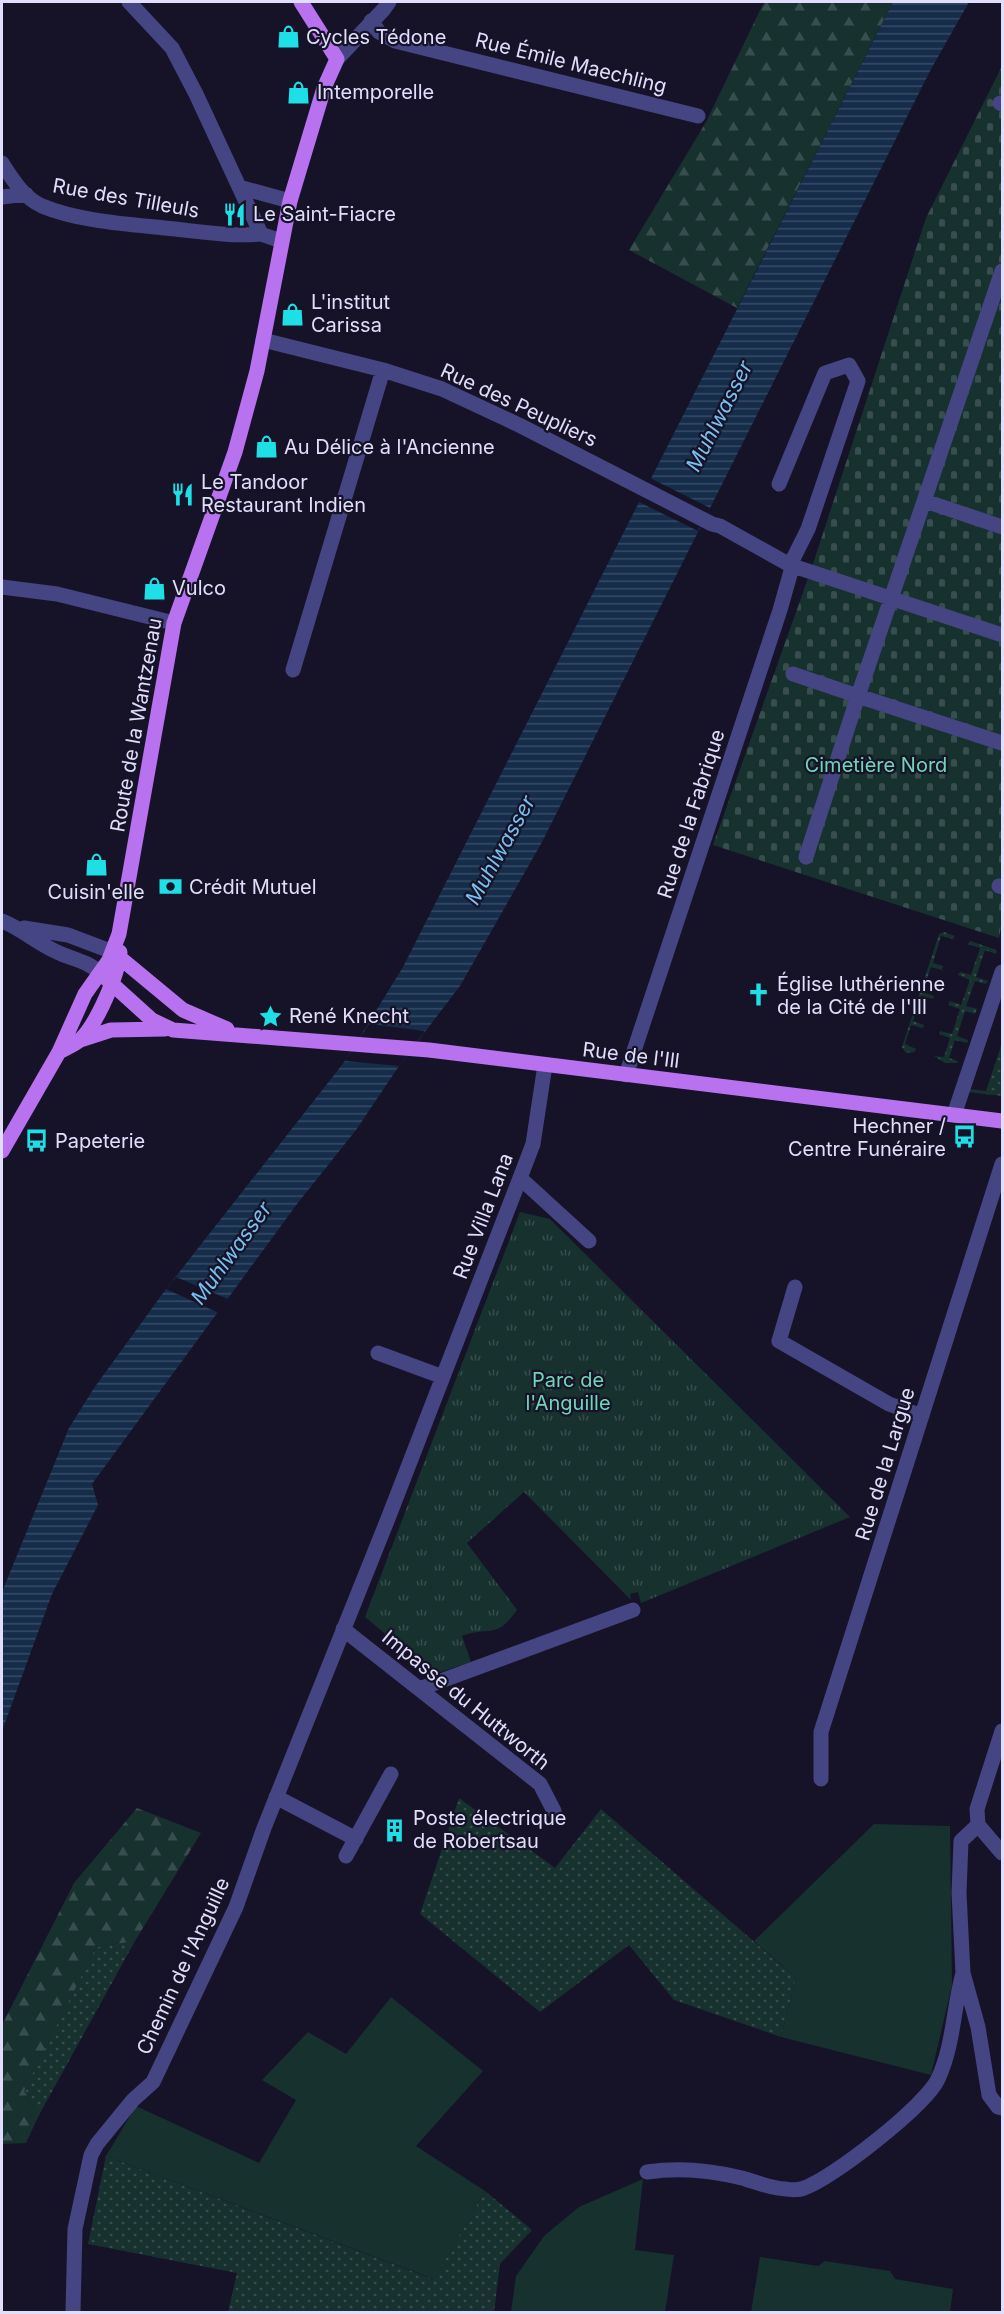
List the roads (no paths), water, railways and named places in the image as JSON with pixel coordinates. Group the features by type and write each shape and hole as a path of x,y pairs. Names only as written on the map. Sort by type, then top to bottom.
{"main road":[{"path":"301,2 337,59"},
{"name":"Route de la Wantzenau","path":"59,1052 80,1040 99,1011 122,922 174,623 236,452 263,340 290,201 324,88 337,59"},
{"path":"122,922 127,944 142,977"},
{"name":"Route de la Wantzenau","path":"2,1151 59,1052 85,994 111,967"},
{"name":"Rue de l'Ill","path":"111,967 142,977 183,1010 226,1029 254,1036"},
{"name":"Rue de l'Ill","path":"111,967 129,1000 152,1020 173,1030"},
{"name":"Rue de l'Ill","path":"80,1040 121,1029 173,1030 429,1050 1002,1121"}],"street":[{"path":"129,2 172,48 261,234"},
{"name":"Route de la Wantzenau","path":"337,59 388,2"},
{"name":"Rue Émile Maechling","path":"371,21 379,32 395,41 698,116"},
{"name":"Rue des Tilleuls","path":"2,163 26,194 41,206 129,224 224,234 261,234 281,241"},
{"path":"239,187 290,201"},
{"path":"2,197 26,194"},
{"path":"806,857 1002,271"},
{"name":"Rue des Peupliers","path":"263,340 383,370 442,389 720,526 790,565 1002,635"},
{"name":"Rue de la Fabrique","path":"626,1075 776,621 791,571 790,565 808,529 858,381 849,365 825,373 779,484"},
{"path":"293,670 383,370"},
{"path":"925,501 1002,527"},
{"path":"2,587 57,594 174,623"},
{"path":"793,674 1002,743"},
{"path":"8,924 61,934 92,943 111,940 122,922"},
{"path":"8,924 47,947 76,960 111,967"},
{"path":"92,943 111,967"},
{"path":"76,960 86,975 85,994"},
{"path":"954,1115 1002,972"},
{"name":"Rue Villa Lana","path":"343,1629 533,1144 545,1065"},
{"name":"Rue de la Largue","path":"821,1779 821,1732 885,1538 1002,1164"},
{"path":"520,1178 589,1241"},
{"path":"795,1287 779,1341 889,1404 922,1416"},
{"path":"378,1353 443,1377"},
{"path":"419,1689 633,1610"},
{"name":"Impasse du Huttworth","path":"343,1629 540,1784 554,1811"},
{"name":"Chemin de l'Anguille","path":"73,2313 75,2229 91,2155 97,2144 133,2100 153,2082 236,1907 276,1797 343,1629"},
{"path":"1002,1731 977,1809 978,1824 1002,1852"},
{"path":"346,1856 391,1774"},
{"path":"276,1797 356,1839"},
{"path":"978,1824 961,1841 959,1893 963,1973 978,2027 988,2095 998,2107 1002,2108"},
{"path":"647,2172 667,2169 712,2171 784,2190 804,2188 837,2169 901,2122 937,2082 954,2027 958,1992 963,1973"}],"water":[{"name":"Muhlwasser","path":"893,2 969,2 930,71 542,842 460,986 399,1066 356,1130 297,1204 92,1484 98,1505 52,1594 2,1731 2,1592 69,1428 94,1388 166,1289 345,1061 403,967"}],"place":[{"name":"Cycles Tédone","path":"288,37"},
{"name":"Intemporelle","path":"299,92"},
{"name":"Le Saint-Fiacre","path":"235,214"},
{"name":"L'institut Carissa","path":"293,314"},
{"name":"Au Délice à l'Ancienne","path":"266,447"},
{"name":"Le Tandoor Restaurant Indien","path":"183,494"},
{"name":"Vulco","path":"154,588"},
{"name":"Cuisin'elle","path":"96,865"},
{"name":"Crédit Mutuel","path":"171,887"},
{"name":"Église luthérienne de la Cité de l'Ill","path":"759,995"},
{"name":"René Knecht","path":"271,1016"},
{"name":"Hechner / Centre Funéraire","path":"964,1137"},
{"name":"Papeterie","path":"37,1141"},
{"name":"Poste électrique de Robertsau","path":"395,1830"}],"park label":[{"name":"Cimetière Nord","path":"876,765"},
{"name":"Parc de l'Anguille","path":"568,1392"}]}
